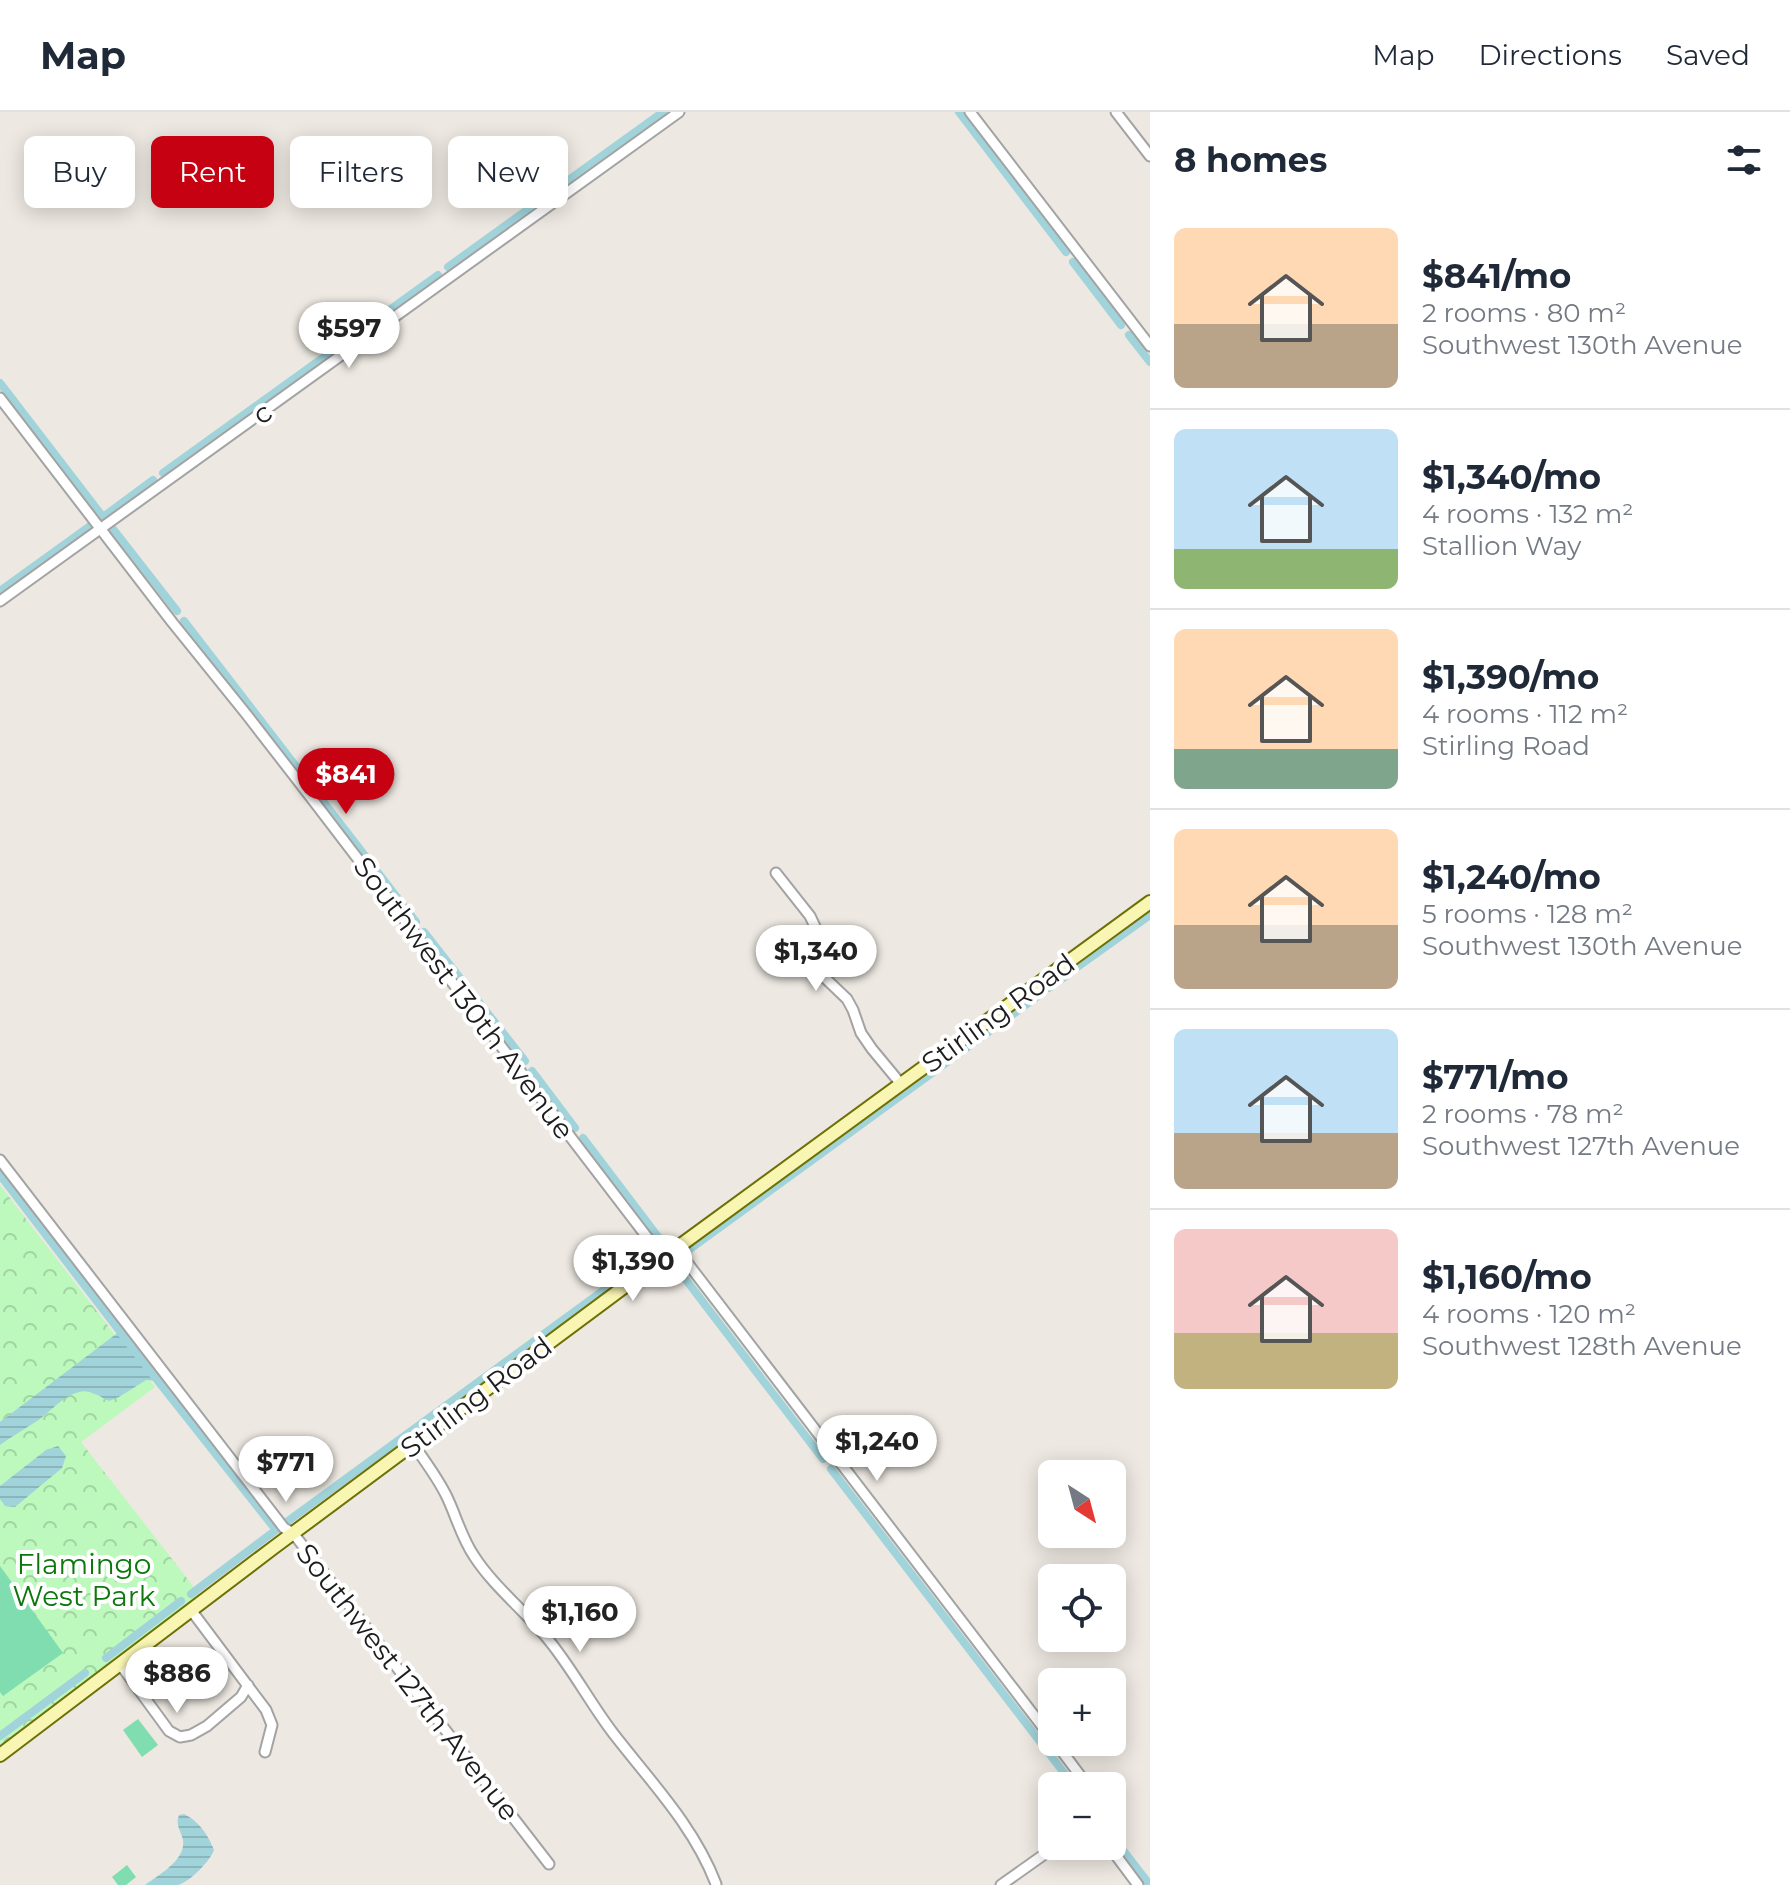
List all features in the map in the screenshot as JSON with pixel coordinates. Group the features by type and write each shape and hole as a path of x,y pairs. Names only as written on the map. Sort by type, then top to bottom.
{"street":[{"name":"c","path":"0,601 679,112"},
{"path":"970,112 1150,346"},
{"path":"1116,112 1150,156"},
{"name":"Southwest 130th Avenue","path":"0,398 663,1258"},
{"path":"776,873 810,916 819,935 820,968 824,977 847,999 861,1033 901,1084"},
{"name":"Stirling Road","path":"0,1755 676,1248 1150,902"},
{"name":"Southwest 127th Avenue","path":"0,1160 549,1864"},
{"path":"676,1248 1038,1720"},
{"path":"413,1444 438,1479 461,1534 474,1556 542,1631 575,1675 607,1725 688,1830 707,1863 714,1884 726,1885"},
{"path":"191,1610 266,1710 272,1725 265,1752"},
{"path":"120,1664 169,1731 180,1737 207,1726 241,1697 248,1685"},
{"path":"1065,1756 1077,1772"},
{"path":"1001,1885 1038,1859"},
{"path":"1119,1860 1138,1885"}],"green space":[{"name":"Flamingo West Park","path":"0,1185 155,1387 81,1442 200,1595 0,1745"},
{"path":"0,1566 63,1653 3,1696 0,1692"},
{"path":"138,1719 158,1745 142,1757 123,1730"},
{"path":"127,1865 136,1877 126,1885 118,1885 112,1877"}],"water":[{"path":"120,1331 158,1381 146,1380 109,1401 87,1392 73,1394 0,1445 0,1422"},
{"path":"58,1446 66,1456 62,1468 15,1507 5,1506 0,1499 0,1486 46,1450"},
{"path":"184,1814 206,1834 214,1850 212,1855 183,1883 145,1885 180,1854 183,1840 178,1819 179,1815"}],"waterway":[{"path":"448,267 663,112"},
{"path":"959,112 1066,252"},
{"path":"1073,262 1121,325"},
{"path":"163,473 438,275"},
{"path":"1129,335 1150,362"},
{"path":"0,383 103,517 153,480"},
{"path":"0,591 90,526"},
{"path":"113,529 177,611"},
{"path":"184,621 416,922"},
{"path":"1076,968 1150,915"},
{"path":"424,932 525,1061"},
{"path":"1049,988 1066,976"},
{"path":"690,1249 1038,996"},
{"path":"532,1071 575,1128"},
{"path":"583,1138 665,1246"},
{"path":"0,1175 276,1530 191,1594"},
{"path":"288,1521 634,1268 647,1247"},
{"path":"676,1263 823,1459"},
{"path":"831,1469 1063,1772"},
{"path":"106,1658 181,1601"},
{"path":"0,1736 85,1673"},
{"path":"1126,1854 1150,1885"}]}
